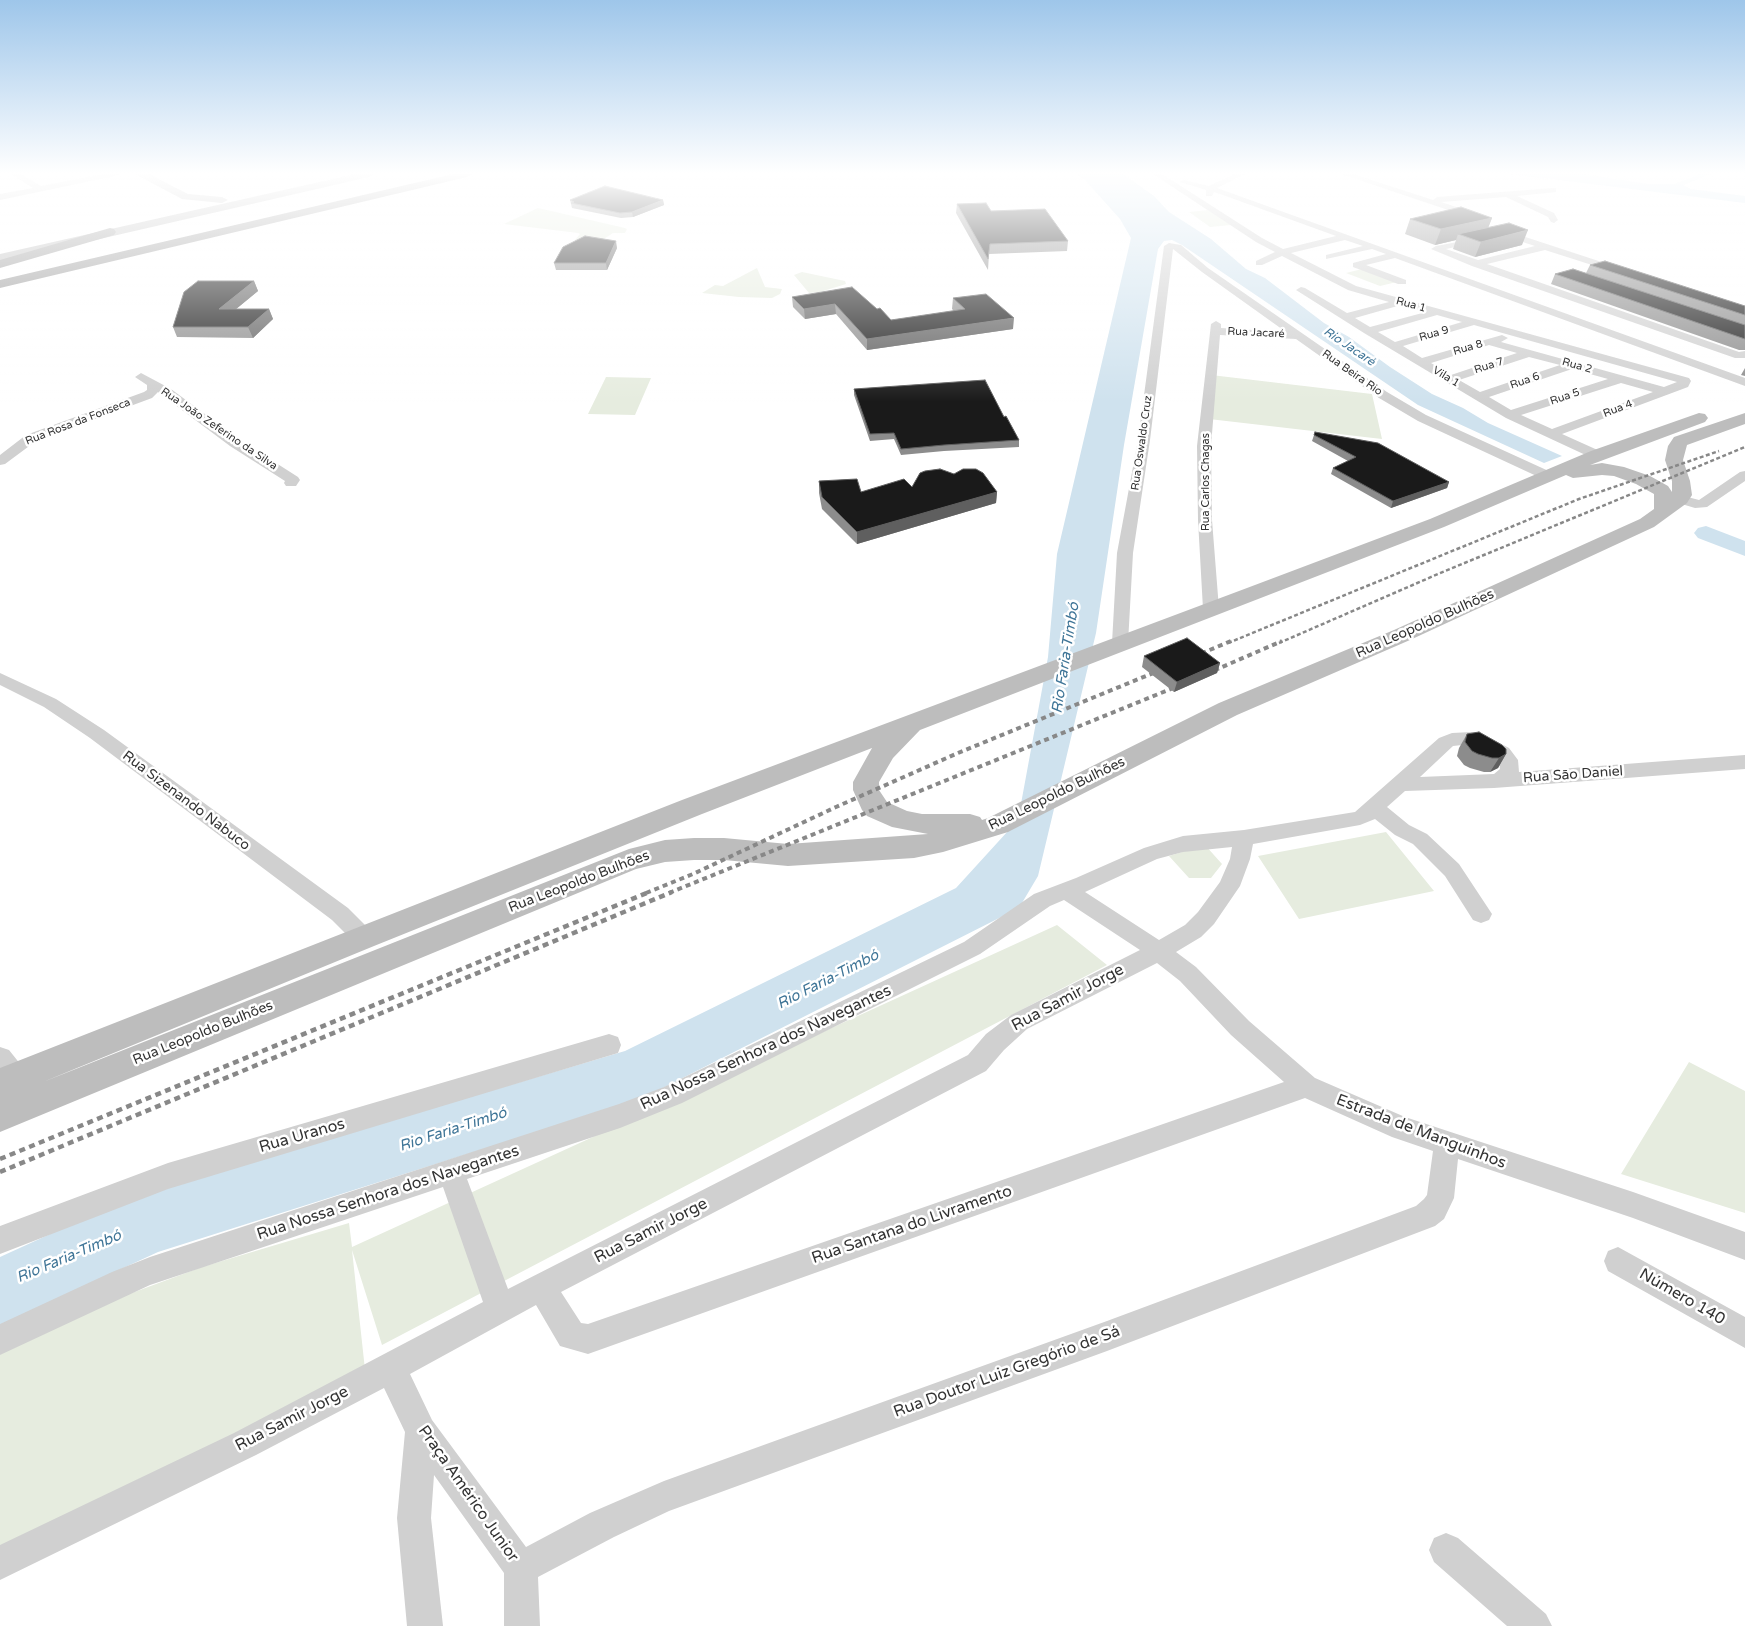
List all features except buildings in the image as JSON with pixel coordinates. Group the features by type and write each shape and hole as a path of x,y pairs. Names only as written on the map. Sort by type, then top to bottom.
{"highway":[{"path":"0,264 49,250"},
{"path":"0,264 61,250"},
{"path":"0,269 79,250"},
{"path":"0,280 129,250"},
{"path":"0,284 145,250"}],"main road":[{"path":"0,258 34,250"},
{"name":"Rua Leopoldo Bulhões","path":"5,1073 363,937 692,807 1436,523 1596,455 1745,401"},
{"path":"1552,475 1602,469 1628,474 1661,490 1672,504 1682,496 1681,481 1674,460 1677,446 1680,442 1745,418"},
{"name":"Rua Leopoldo Bulhões","path":"0,1116 629,860 665,851 694,848 724,848 796,855 914,847 943,842 1006,821 1228,709 1516,584 1647,523 1672,504"},
{"path":"916,721 883,752 866,782 866,790 876,809 922,824 1006,821"}],"street":[{"name":"Rua Beira Rio","path":"1168,252 1172,250"},
{"name":"Rua Beira Rio","path":"1181,250 1298,336 1399,405 1422,418 1552,475"},
{"name":"Rua 1","path":"1279,250 1337,281 1365,292 1677,378 1685,381 1684,384"},
{"path":"1259,263 1291,250"},
{"path":"1329,257 1359,250"},
{"path":"1379,250 1745,382"},
{"path":"1438,250 1739,356 1745,354"},
{"path":"1499,250 1512,254"},
{"path":"1475,264 1531,250"},
{"path":"1553,250 1628,274"},
{"name":"Rua Oswaldo Cruz","path":"1120,643 1125,553 1144,440 1168,252"},
{"path":"1394,255 1356,265 1402,282"},
{"path":"1579,268 1595,263"},
{"path":"1529,282 1546,277"},
{"name":"Vila 1","path":"1337,281 1301,290 1510,415 1596,455"},
{"path":"1322,303 1365,292"},
{"path":"1346,317 1400,302"},
{"path":"1368,331 1437,312"},
{"path":"1635,320 1653,314"},
{"name":"Rua 9","path":"1393,346 1474,322"},
{"name":"Rua Jacaré","path":"1216,328 1298,336"},
{"name":"Rua Carlos Chagas","path":"1211,609 1205,520 1204,446 1216,328"},
{"name":"Rua 8","path":"1420,362 1515,333"},
{"name":"Rua 2","path":"1490,342 1664,391"},
{"name":"Rua 7","path":"1449,379 1529,353"},
{"name":"Rua 6","path":"1478,397 1572,365"},
{"name":"Rua João Zeferino da Silva","path":"141,378 167,392 235,443 293,480 291,483"},
{"name":"Rua 5","path":"1510,415 1620,379"},
{"name":"Rua 4","path":"1551,434 1684,384"},
{"name":"Rua Rosa da Fonseca","path":"0,461 31,438 148,395 153,391 153,385"},
{"path":"1672,504 1702,504 1745,475"},
{"name":"Rua Sizenando Nabuco","path":"0,678 50,703 97,734 340,914 363,937"},
{"name":"Rua Nossa Senhora dos Navegantes","path":"0,1340 129,1279 620,1116 673,1095 948,961 992,936 1042,900 1067,891 1152,853 1183,844 1244,838 1352,820 1367,814 1446,742 1461,738 1472,738 1484,742 1502,753 1508,760 1510,771 1502,779 1494,781"},
{"name":"Rua Sāo Daniel","path":"1400,784 1494,781 1745,762"},
{"path":"1375,808 1402,830 1420,839 1452,870 1481,914"},
{"name":"Rua Samir Jorge","path":"0,1563 245,1444 542,1287 977,1063 994,1042 1019,1022 1158,951 1192,931 1206,918 1229,886 1240,859 1244,838"},
{"name":"Estrada de Manguinhos","path":"1067,891 1158,951 1188,974 1240,1028 1306,1086 1400,1128 1633,1205 1745,1246"},
{"name":"Rua Uranos","path":"0,1240 168,1176 609,1045"},
{"name":"Rua Santana do Livramento","path":"542,1287 572,1335 588,1339 1306,1086"},
{"name":"Rua Doutor Luiz Gregório de Sá","path":"521,1568 602,1525 664,1497 1107,1336 1425,1216 1434,1209 1440,1198 1447,1144"},
{"path":"451,1172 500,1310"},
{"name":"Número 140","path":"1618,1261 1745,1333"},
{"name":"Praça Américo Junior","path":"391,1368 421,1431 521,1568 522,1626"},
{"path":"421,1431 414,1518 425,1626"},
{"path":"1446,1550 1534,1626"}],"shaded area":[{"path":"757,268 765,287 782,289 780,294 772,298 702,293 715,285 723,286"},
{"path":"1362,269 1397,282 1380,286 1346,273"},
{"path":"802,272 845,281 846,284 820,292 809,293 794,275"},
{"path":"1211,375 1372,394 1382,439 1209,419"},
{"path":"606,377 651,378 635,415 588,414"},
{"path":"1386,832 1434,891 1299,919 1258,856"},
{"path":"1205,845 1222,864 1211,878 1189,878 1169,856"},
{"path":"1057,925 1107,965 382,1345 352,1250 366,1379 0,1562 0,1353 121,1297 202,1267 349,1223 352,1247"},
{"path":"1689,1062 1745,1091 1745,1213 1621,1174"}],"water":[{"name":"Rio Faria-Timbó","path":"1128,250 1158,250 1124,445 1096,633 1038,876 1019,908 641,1099 158,1252 0,1325 0,1257 129,1198 625,1051 956,888 1018,820 1048,657 1057,554"},
{"path":"1189,250 1224,250 1246,269 1265,278 1324,323 1349,337 1390,367 1432,394 1463,408 1488,423 1562,456 1544,463 1418,405"}],"waterway":[{"name":"Rio Jacaré","path":"1706,533 1745,549"}],"railway":[{"path":"1279,643 1438,574 1745,447"},
{"path":"1228,643 1579,499 1719,451"},
{"path":"1193,657 1231,641"},
{"path":"1206,674 1282,641"},
{"path":"646,893 693,874 836,807 958,753 1163,669"},
{"path":"669,893 1183,684"},
{"path":"0,1159 649,892"},
{"path":"0,1172 672,892"}]}
